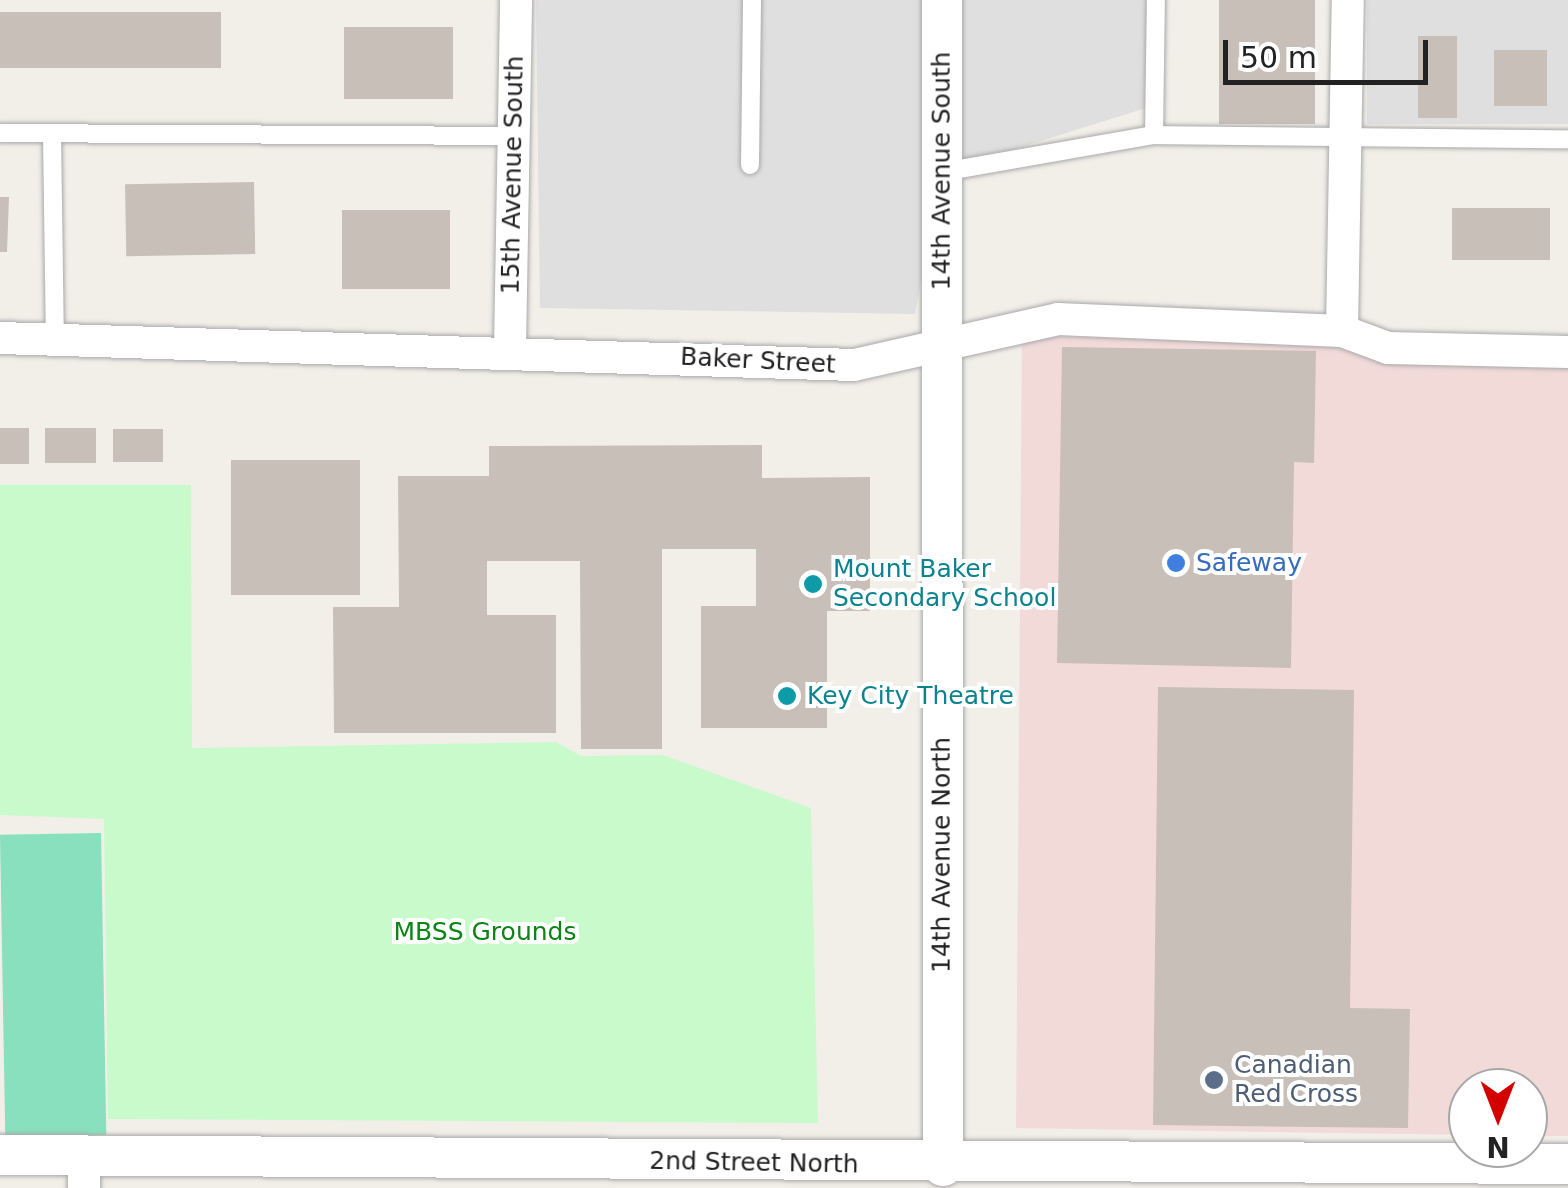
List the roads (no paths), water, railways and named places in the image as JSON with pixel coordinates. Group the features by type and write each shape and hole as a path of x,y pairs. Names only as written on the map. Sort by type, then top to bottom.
{"street":[{"name":"15th Avenue South","path":"510,349 516,0"},
{"name":"14th Avenue South","path":"941,341 942,0"},
{"path":"1342,331 1348,0"},
{"name":"Baker Street","path":"0,338 510,349 854,365 941,341 1058,319 1342,331 1388,348 1568,352"},
{"name":"14th Avenue North","path":"941,341 943,1177"},
{"name":"2nd Street North","path":"0,1156 84,1172 943,1177 1308,1176 1568,1164"}],"lane":[{"path":"750,164 752,0"},
{"path":"1154,135 1156,0"},
{"path":"0,132 514,136"},
{"path":"52,133 55,339"},
{"path":"942,172 1154,135 1568,139"}],"place":[{"name":"Safeway","path":"1176,563"},
{"name":"Mount Baker Secondary School","path":"813,584"},
{"name":"Key City Theatre","path":"787,696"},
{"name":"Canadian Red Cross","path":"1214,1080"}],"park label":[{"name":"MBSS Grounds","path":"485,932"}]}
